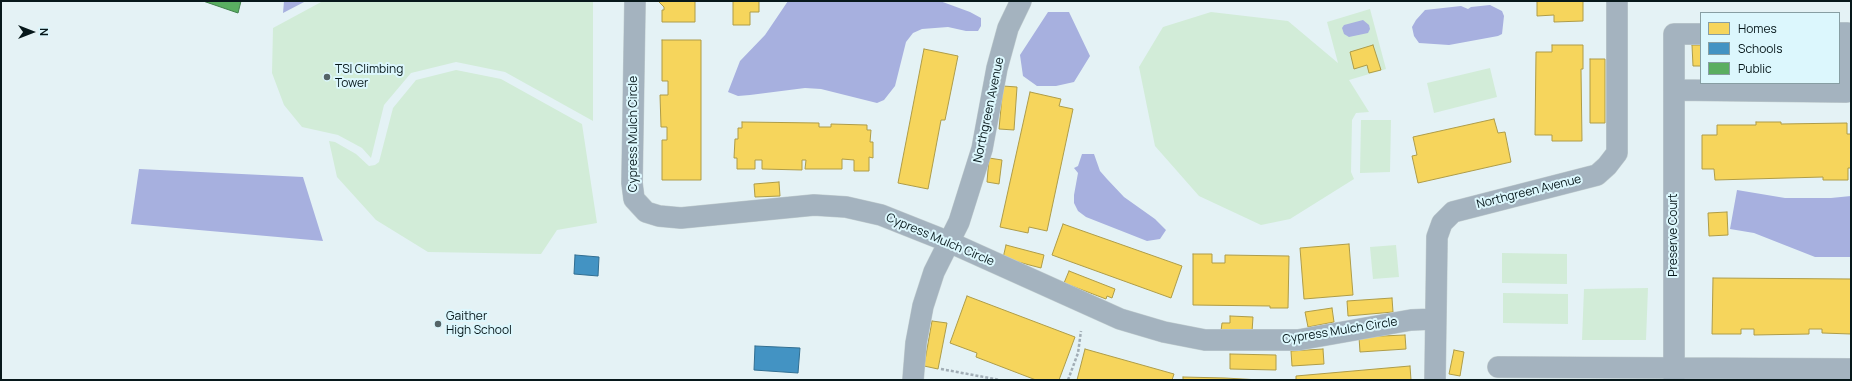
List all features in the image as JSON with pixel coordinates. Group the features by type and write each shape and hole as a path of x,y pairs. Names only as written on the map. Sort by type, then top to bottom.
{"street":[{"name":"Cypress Mulch Circle","path":"635,1 632,182 634,199 646,212 659,216 681,218 814,205 846,208 881,215 949,242 1120,319 1164,332 1205,340 1298,340 1411,320 1435,319"},
{"name":"Northgreen Avenue","path":"913,380 916,343 923,306 934,272 959,222 982,149 997,68 1008,28 1021,1"},
{"name":"Northgreen Avenue","path":"1435,380 1437,237 1442,223 1453,212 1597,175 1607,166 1616,153 1617,1"},
{"path":"1674,90 1846,92 1847,33 1840,33"},
{"name":"Preserve Court","path":"1674,374 1674,34 1700,34"},
{"path":"1498,368 1674,374 1851,369"}],"path":[{"path":"1068,380 1078,353 1081,331"},
{"path":"941,369 1000,380"}],"green space":[{"path":"323,1 593,1 593,121 505,72 456,62 411,73 384,105 371,158 362,148 338,135 302,127 284,105 272,73 273,28"},
{"path":"1370,9 1386,69 1349,80 1369,112 1356,113 1352,120 1351,172 1354,179 1290,219 1261,225 1199,196 1155,146 1139,67 1163,27 1211,12 1288,21 1338,63 1327,22"},
{"path":"1490,68 1497,97 1434,113 1427,83"},
{"path":"456,70 501,79 582,124 597,223 557,230 541,254 428,252 376,220 337,177 329,141 335,142 356,154 369,166 375,165 379,162 393,108 416,80"},
{"path":"1361,120 1391,120 1390,172 1360,173"},
{"path":"1396,245 1399,277 1373,279 1370,247"},
{"path":"1502,253 1567,254 1567,284 1502,283"},
{"path":"1648,288 1646,340 1582,340 1584,289"},
{"path":"1503,293 1568,294 1568,324 1503,323"}],"water":[{"path":"284,1 306,1 283,13"},
{"path":"788,1 940,1 970,12 981,18 981,26 978,31 966,31 948,27 922,29 913,33 906,42 895,86 884,100 877,103 821,89 805,88 738,96 728,92 740,61 765,35"},
{"path":"1490,5 1502,11 1504,16 1502,34 1498,36 1449,45 1419,43 1414,36 1412,27 1425,10 1461,6 1468,9 1471,7"},
{"path":"1048,12 1069,12 1090,56 1074,82 1056,86 1037,86 1023,76 1020,55"},
{"path":"1363,20 1369,25 1370,29 1368,33 1349,37 1344,34 1342,28 1344,25"},
{"path":"1082,154 1094,154 1100,171 1124,197 1155,219 1166,230 1160,239 1147,241 1086,217 1078,211 1074,203 1074,195 1078,173 1074,168 1078,166"},
{"path":"139,169 303,177 323,241 131,224"},
{"path":"1737,190 1785,198 1831,198 1851,196 1851,257 1815,257 1754,233 1730,229"}],"building: Homes":[{"path":"658,1 695,1 695,22 662,22 662,10 664,10 664,7"},
{"path":"733,1 759,1 759,12 750,12 750,25 733,25"},
{"path":"1537,1 1583,1 1583,21 1554,22 1554,15 1537,16"},
{"path":"662,40 701,40 701,180 662,180 662,140 667,140 667,127 661,127 660,95 668,95 668,81 662,81"},
{"path":"1373,45 1381,70 1369,73 1367,65 1354,69 1350,52"},
{"path":"1552,45 1583,45 1583,69 1581,69 1582,141 1552,141 1552,135 1535,135 1536,52 1552,52"},
{"path":"1692,45 1700,45 1700,66 1693,66"},
{"path":"924,49 958,56 945,120 941,120 928,189 898,183"},
{"path":"1590,59 1605,59 1605,123 1590,123"},
{"path":"1003,86 1017,87 1014,130 999,129"},
{"path":"1030,92 1061,99 1059,106 1073,109 1047,231 1029,227 1028,233 1000,227"},
{"path":"1494,119 1498,133 1505,132 1511,162 1418,183 1412,156 1417,155 1413,137"},
{"path":"742,122 819,123 819,127 831,127 831,124 867,125 867,130 871,130 870,142 873,142 873,158 869,157 869,171 854,171 854,160 842,159 842,169 805,169 806,160 802,160 802,170 762,169 762,160 755,160 755,169 737,169 737,158 734,158 735,139 738,139 738,128 742,128"},
{"path":"1756,122 1781,122 1781,124 1847,123 1847,134 1851,134 1851,168 1848,168 1848,180 1823,180 1823,177 1715,180 1714,169 1702,169 1702,135 1717,135 1717,125 1756,125"},
{"path":"989,158 1002,160 999,184 987,182"},
{"path":"779,182 780,196 755,197 754,184"},
{"path":"1727,212 1728,235 1709,236 1708,213"},
{"path":"1063,224 1182,266 1171,298 1052,255"},
{"path":"1349,244 1353,295 1304,299 1300,248"},
{"path":"1006,245 1044,255 1041,268 1003,258"},
{"path":"1193,254 1212,254 1212,263 1225,263 1225,255 1289,256 1288,308 1270,308 1270,306 1193,305"},
{"path":"1069,271 1115,289 1112,298 1107,296 1106,299 1064,283"},
{"path":"1713,278 1851,279 1851,334 1822,333 1822,329 1809,329 1809,334 1754,335 1754,329 1741,329 1741,334 1712,334"},
{"path":"967,296 1075,337 1059,380 1036,380 976,357 977,353 950,343"},
{"path":"1392,298 1393,312 1348,316 1347,301"},
{"path":"1332,308 1334,322 1308,327 1305,312"},
{"path":"1230,316 1253,317 1252,332 1221,331 1222,323 1230,323"},
{"path":"932,321 947,323 938,369 924,366"},
{"path":"1405,335 1406,349 1360,352 1359,337"},
{"path":"1085,349 1174,374 1172,380 1077,380"},
{"path":"1323,349 1324,364 1292,366 1291,351"},
{"path":"1454,350 1464,352 1460,376 1449,374"},
{"path":"1230,354 1276,355 1276,370 1230,369"},
{"path":"1410,366 1411,380 1296,380 1296,376"},
{"path":"1183,377 1225,378 1260,380 1183,380"}],"building: Schools":[{"path":"575,255 599,257 598,276 574,274"},
{"path":"755,346 800,348 798,373 754,370"}],"building: Public":[{"path":"203,1 241,1 238,13"}],"place":[{"name":"TSI Climbing Tower","path":"327,77"},
{"name":"Gaither High School","path":"438,324"}]}
